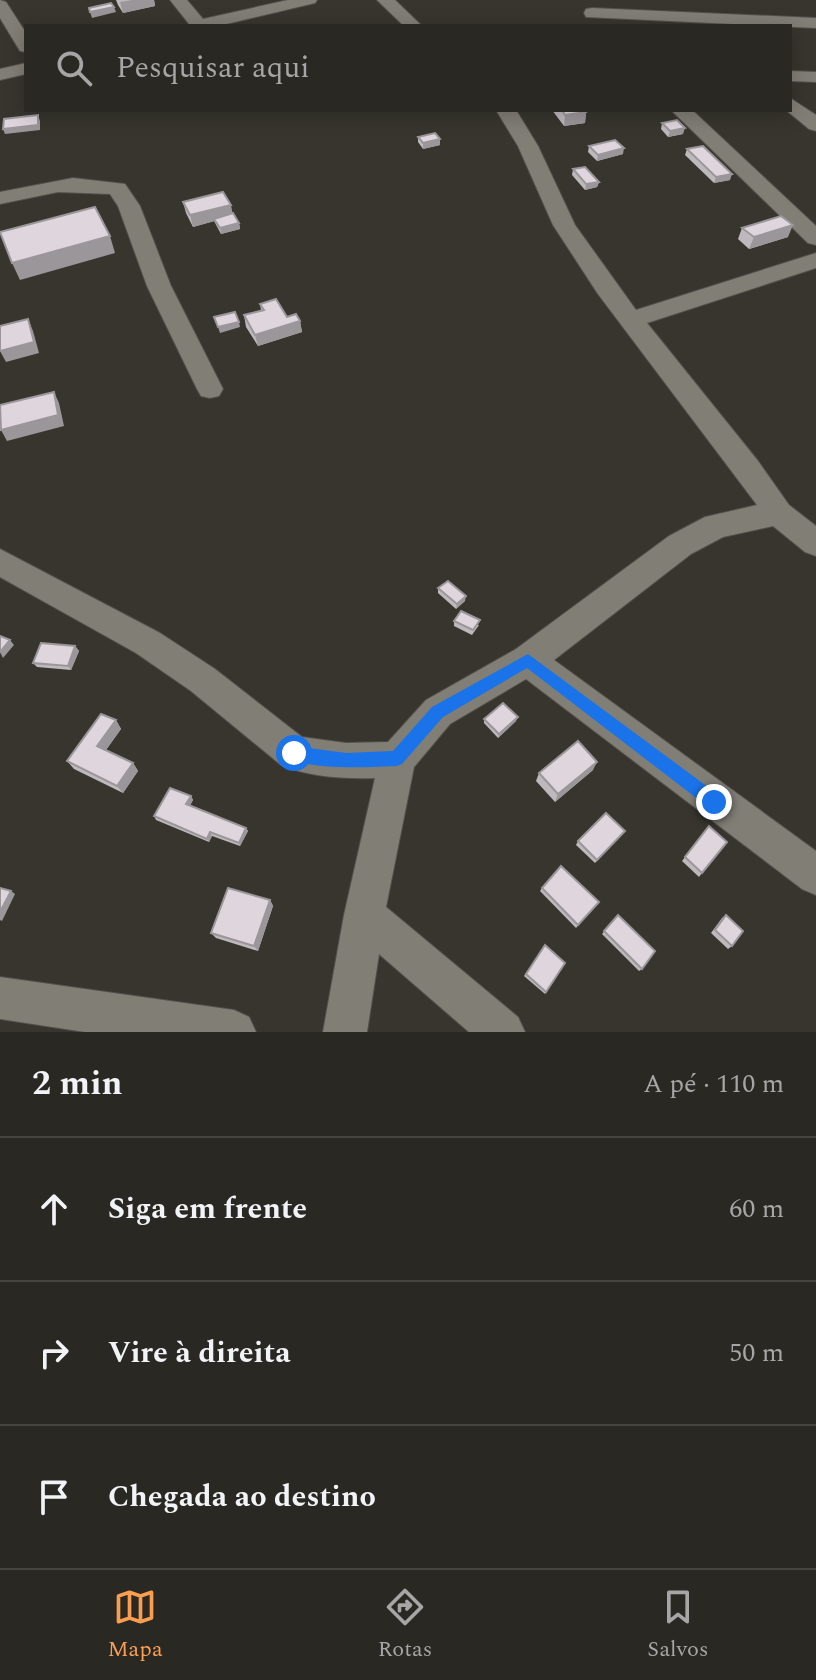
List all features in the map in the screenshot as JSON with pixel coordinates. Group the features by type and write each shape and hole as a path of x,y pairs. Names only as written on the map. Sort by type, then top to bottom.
{"street":[{"path":"178,0 196,24"},
{"path":"202,24 239,5 268,9 309,0"},
{"path":"385,0 412,24"},
{"path":"0,5 24,44"},
{"path":"592,15 816,23"},
{"path":"0,75 24,69"},
{"path":"792,76 816,77"},
{"path":"792,106 816,125"},
{"path":"507,112 528,146 564,225 630,320 748,469 778,513 816,543"},
{"path":"683,112 816,238"},
{"path":"0,198 90,183 117,189 129,206 169,309 210,389"},
{"path":"630,320 816,260"},
{"path":"345,1032 364,915 397,759 438,712 528,660 680,545 716,526 778,513"},
{"path":"0,562 148,643 203,680 294,753 346,761 397,759"},
{"path":"528,660 816,875"},
{"path":"364,915 503,1032"},
{"path":"0,998 234,1032"}],"building":[{"path":"111,3 114,7 90,12 89,8"},
{"path":"38,115 38,125 3,129 4,119"},
{"path":"677,120 685,128 670,131 662,123"},
{"path":"435,133 440,139 423,143 418,137"},
{"path":"615,140 624,148 598,155 589,146"},
{"path":"703,146 732,174 716,177 687,149"},
{"path":"585,167 599,182 586,184 573,169"},
{"path":"223,192 231,205 190,215 183,202"},
{"path":"95,207 110,236 12,263 0,232"},
{"path":"233,213 239,223 220,228 214,219"},
{"path":"781,216 793,225 754,237 742,228"},
{"path":"276,299 287,317 296,314 300,321 255,335 244,315 264,310 260,304"},
{"path":"235,312 239,322 218,327 214,317"},
{"path":"28,319 34,342 0,351 0,326"},
{"path":"54,392 58,415 1,430 0,405"},
{"path":"448,581 466,596 457,604 438,588"},
{"path":"461,611 480,620 473,630 454,621"},
{"path":"0,636 10,640 0,652"},
{"path":"41,643 75,646 68,666 33,663"},
{"path":"503,703 518,717 499,734 484,719"},
{"path":"101,714 116,720 97,746 133,763 117,786 67,761"},
{"path":"578,741 597,762 558,794 539,773"},
{"path":"170,788 191,796 186,804 246,828 239,843 210,832 207,839 154,816"},
{"path":"606,813 625,831 597,860 578,841"},
{"path":"709,826 727,842 702,873 685,857"},
{"path":"561,866 599,902 578,925 542,888"},
{"path":"0,888 11,891 0,912"},
{"path":"228,888 270,900 254,946 211,933"},
{"path":"618,915 655,951 642,969 604,931"},
{"path":"726,915 743,931 732,946 715,930"},
{"path":"545,945 565,963 546,992 526,974"}],"route":[{"path":"294,753 346,761 397,759 438,712 528,660 714,802"}]}
